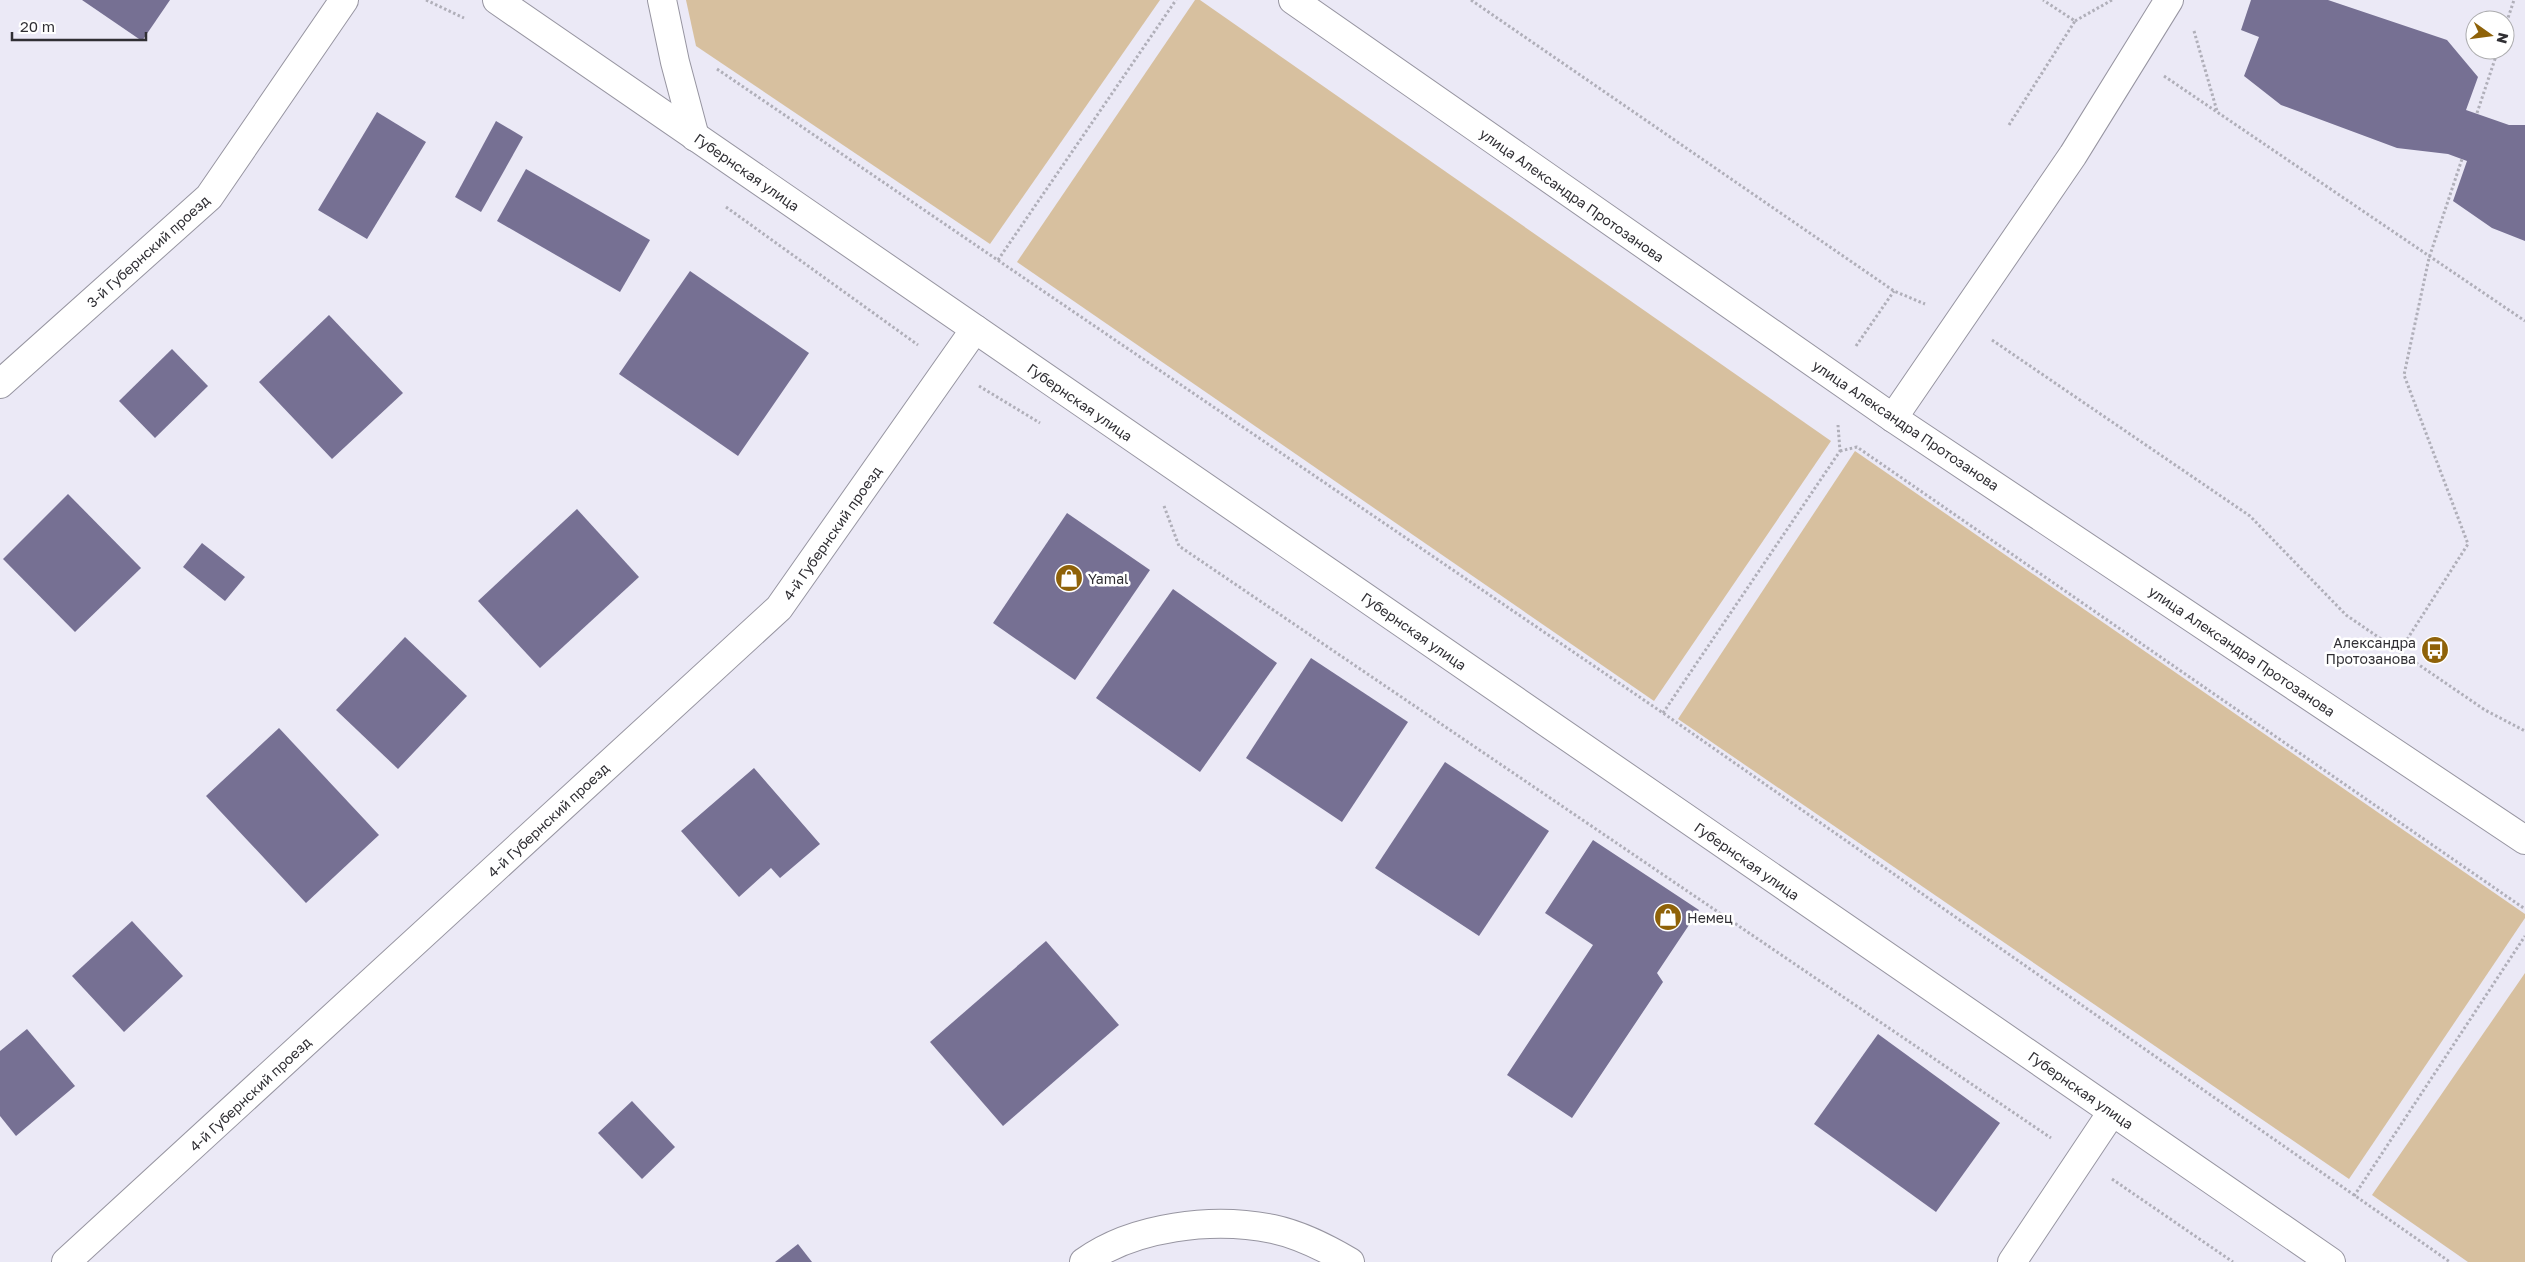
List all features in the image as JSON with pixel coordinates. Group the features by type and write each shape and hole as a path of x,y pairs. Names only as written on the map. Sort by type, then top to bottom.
{"street":[{"name":"3-й Губернский проезд","path":"0,384 209,197 344,0"},
{"name":"Губернская улица","path":"498,0 2331,1262"},
{"path":"662,0 695,137"},
{"name":"улица Александра Протозанова","path":"1293,0 1893,418 2525,840"},
{"path":"1893,418 2073,155 2169,0"},
{"name":"4-й Губернский проезд","path":"66,1262 779,608 975,329"},
{"path":"2012,1262 2112,1112"},
{"path":"1084,1262 1133,1238 1179,1226 1226,1223 1273,1229 1318,1244 1350,1262"}],"path":[{"path":"426,0 467,20"},
{"path":"998,260 1176,0"},
{"path":"1471,0 1894,291 1961,319 2250,516 2346,616 2485,710 2525,731"},
{"path":"2043,0 2075,21"},
{"path":"2009,125 2075,21 2112,0"},
{"path":"2192,24 2217,112"},
{"path":"670,36 1663,713 2450,1262"},
{"path":"2135,57 2429,258 2525,321"},
{"path":"2477,114 2495,60"},
{"path":"2399,652 2468,544 2404,374 2429,258 2462,159"},
{"path":"724,205 949,367 1042,424"},
{"path":"1663,713 1840,451 1834,377 1894,291"},
{"path":"1840,451 1857,448 2525,909"},
{"path":"1164,504 1180,546 2233,1262"},
{"path":"2354,1196 2525,936"}],"shaded area":[{"path":"686,0 1160,0 990,244 696,46"},
{"path":"1195,0 1200,0 1831,441 1654,701 1017,262"},
{"path":"1855,451 2525,914 2525,918 2349,1179 1678,719"},
{"path":"2525,973 2525,1262 2468,1262 2372,1195"}],"building":[{"path":"82,0 170,0 142,41"},
{"path":"2251,0 2328,0 2447,40 2478,77 2466,110 2509,125 2525,125 2525,241 2492,228 2453,201 2467,161 2448,154 2397,148 2281,105 2244,76 2259,37 2241,30"},
{"path":"377,112 426,142 367,239 318,210"},
{"path":"496,121 523,137 481,212 455,197"},
{"path":"526,169 650,240 620,292 497,221"},
{"path":"690,271 809,353 738,456 619,374"},
{"path":"329,315 403,393 332,459 259,382"},
{"path":"172,349 208,386 155,438 119,401"},
{"path":"68,494 141,568 75,632 3,559"},
{"path":"577,509 639,577 540,668 478,601"},
{"path":"1067,513 1150,570 1075,680 993,623"},
{"path":"202,543 245,577 225,601 183,567"},
{"path":"1173,589 1277,663 1200,772 1096,698"},
{"path":"405,637 467,696 398,769 336,710"},
{"path":"1311,658 1408,722 1342,822 1246,758"},
{"path":"279,728 379,835 306,903 206,796"},
{"path":"1445,762 1549,831 1479,936 1375,868"},
{"path":"754,768 820,844 780,878 771,868 739,897 681,831"},
{"path":"1593,840 1699,910 1657,973 1663,982 1572,1118 1507,1075 1593,945 1545,913"},
{"path":"132,921 183,976 124,1032 72,976"},
{"path":"1046,941 1119,1025 1003,1126 930,1042"},
{"path":"27,1029 75,1086 16,1136 0,1116 0,1051"},
{"path":"1878,1034 2000,1123 1936,1212 1814,1124"},
{"path":"632,1101 675,1147 642,1179 598,1133"},
{"path":"798,1244 812,1262 775,1262"}],"place":[{"name":"Yamal","path":"1069,578"},
{"name":"Александра Протозанова","path":"2435,650"},
{"name":"Немец","path":"1668,917"}]}
